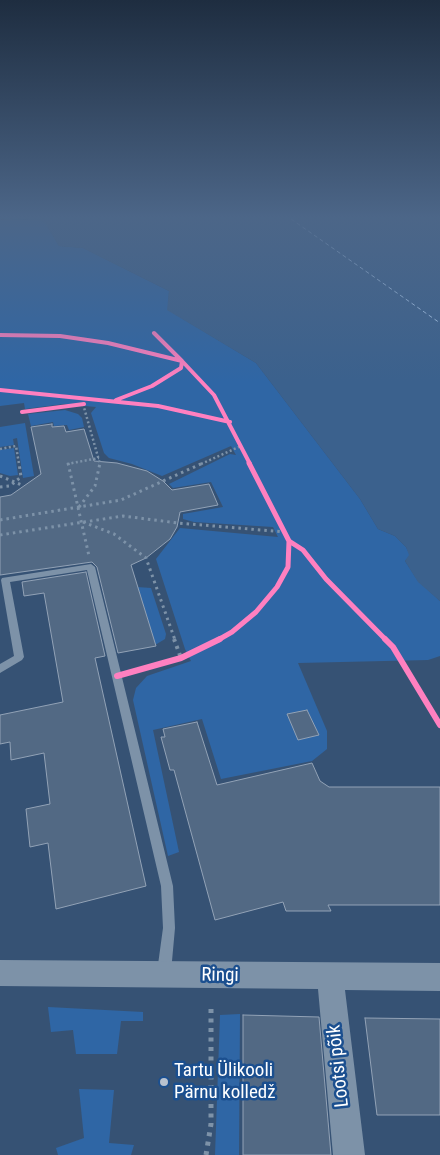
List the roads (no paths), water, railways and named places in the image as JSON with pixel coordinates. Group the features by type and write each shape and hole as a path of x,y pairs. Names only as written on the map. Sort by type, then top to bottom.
{"street":[{"name":"Ringi","path":"0,973 440,977"},
{"name":"Lootsi põik","path":"330,976 349,1155"}],"lane":[{"path":"0,669 19,657 3,581 91,567 167,886 170,928 164,975"}],"place":[{"name":"Tartu Ülikooli Pärnu kolledž","path":"164,1082"}]}
